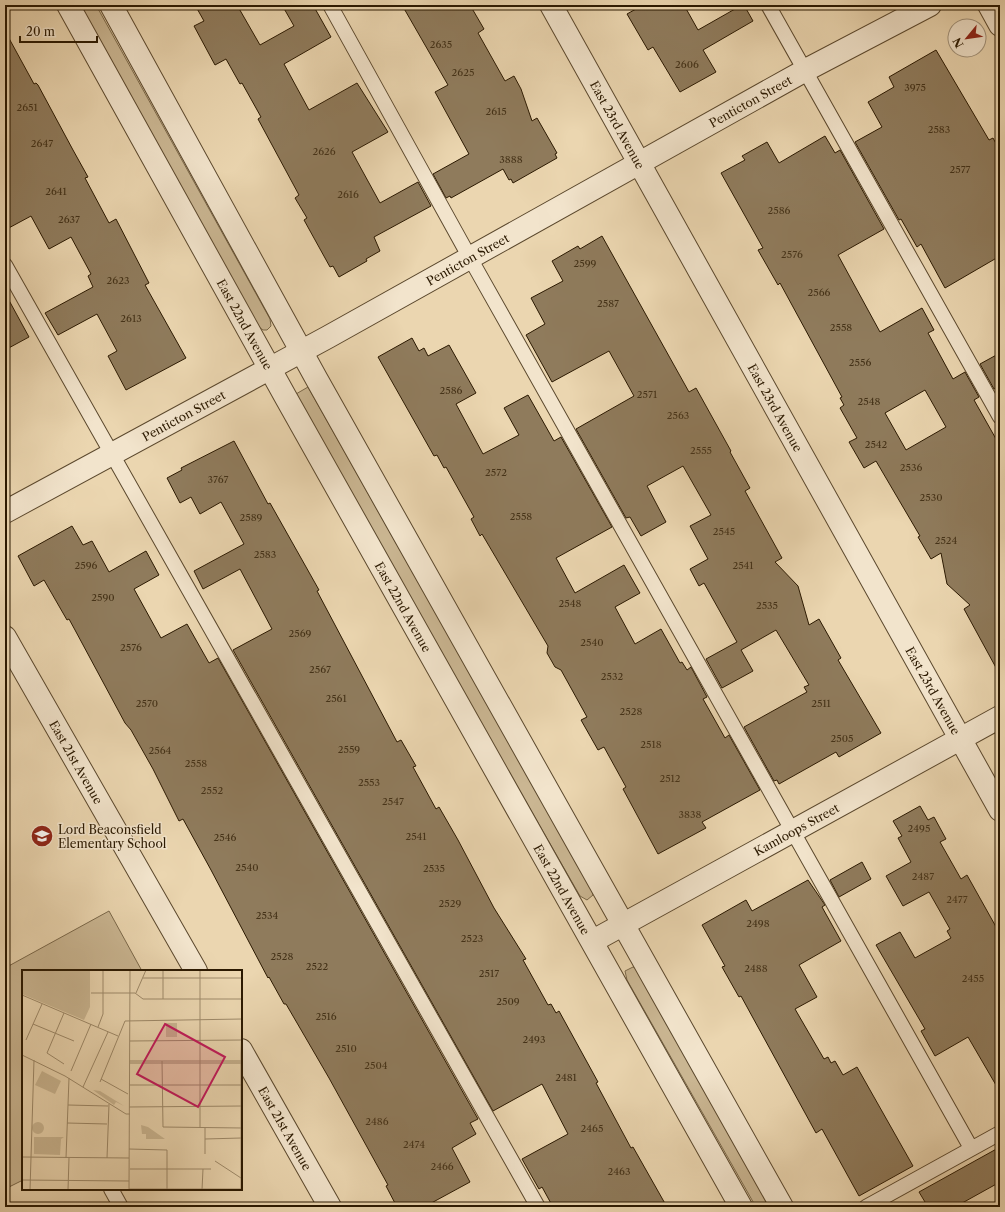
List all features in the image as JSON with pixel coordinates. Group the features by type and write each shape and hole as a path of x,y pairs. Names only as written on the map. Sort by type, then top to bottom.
{"street":[{"name":"East 22nd Avenue","path":"68,5 270,369 593,941 741,1207"},
{"path":"111,5 301,351 782,1207"},
{"name":"East 23rd Avenue","path":"551,5 638,164 1000,810"},
{"name":"Penticton Street","path":"5,512 270,369 804,71 930,5"},
{"path":"989,5 1000,25"},
{"name":"East 21st Avenue","path":"5,636 195,970"},
{"name":"Kamloops Street","path":"593,941 1000,717"},
{"name":"East 21st Avenue","path":"242,1052 330,1207"}],"lane":[{"path":"330,5 470,258 971,1148"},
{"path":"768,5 1000,417"},
{"path":"5,265 538,1207"},
{"path":"866,1207 1000,1133"},
{"path":"112,1190 121,1207"}],"shaded area":[{"path":"80,5 96,5 270,319 271,326 267,330 263,330 259,327"},
{"path":"308,387 592,890 593,895 587,900 580,896 471,706 296,394"},
{"path":"109,911 141,970 22,970 22,1180 5,1189 5,968"},
{"path":"633,967 636,968 773,1207 756,1207 627,980 625,971"}],"building":[{"path":"195,5 237,5 260,45 294,26 282,5 313,5 331,37 284,64 309,110 357,83 388,132 352,152 380,203 418,182 431,206 374,237 380,251 366,259 367,261 339,277 333,266 330,267 304,220 307,218 295,198 299,195 258,119 261,117 242,83 240,84 226,59 215,65 194,26 204,21"},
{"path":"402,5 470,5 484,29 478,33 505,81 514,76 521,89 532,121 537,118 557,153 555,154 557,158 513,183 511,179 509,180 503,169 451,198 450,196 446,198 433,174 469,154 435,92 448,85"},
{"path":"643,5 684,5 698,30 742,5 744,5 753,21 703,50 716,72 680,92 653,47 648,50 627,14"},
{"path":"5,31 34,84 36,83 38,85 88,177 85,178 109,223 116,219 149,283 145,285 186,358 126,390 108,356 117,351 97,314 58,335 45,313 93,287 88,276 91,274 71,237 49,249 31,216 5,230"},
{"path":"936,50 989,140 993,138 1000,151 1000,256 945,288 921,244 917,247 901,219 899,220 855,142 882,127 868,102 894,87 889,77"},
{"path":"825,136 835,153 840,150 884,229 838,255 880,332 922,308 934,330 928,333 953,379 965,372 979,397 974,400 1000,446 1000,675 964,609 970,605 947,584 941,553 931,559 918,537 920,536 876,461 864,468 849,442 857,438 840,408 844,405 840,398 842,397 780,283 778,285 758,250 763,248 721,173 745,160 742,156 767,142 779,163","holes":["925,390 946,427 906,450 885,413"]},
{"path":"602,236 689,392 696,388 731,451 730,452 750,488 745,491 782,558 775,562 798,586 809,625 819,619 841,658 838,660 881,733 839,757 836,752 779,784 777,780 774,781 744,727 807,692 804,687 809,685 776,630 741,650 753,671 722,688 706,659 737,642 704,583 699,586 690,569 708,559 690,526 711,515 683,466 647,486 666,522 641,536 630,517 626,518 576,429 634,396 609,351 552,382 526,335 545,324 531,298 563,281 552,261 578,246 580,249"},
{"path":"5,293 29,337 5,350"},
{"path":"412,338 419,351 424,348 428,356 449,345 476,393 456,404 483,454 519,435 504,408 528,395 554,441 561,437 612,527 556,558 575,593 624,565 640,593 615,607 635,644 661,629 680,663 682,662 687,670 691,667 707,697 703,699 725,738 729,735 760,790 702,822 706,828 658,854 623,789 626,787 604,747 598,750 581,720 587,717 561,670 555,667 547,653 548,646 482,534 480,536 471,519 474,517 446,467 444,468 437,455 434,456 378,357"},
{"path":"1000,353 1000,386 994,389 980,364"},
{"path":"234,441 268,504 270,503 319,590 317,591 397,742 401,740 416,766 413,767 436,809 439,807 494,908 526,959 523,960 548,1005 551,1004 556,1013 559,1011 598,1082 596,1083 631,1148 633,1147 667,1207 553,1207 542,1187 539,1189 522,1159 568,1134 542,1084 493,1111 233,650 272,629 240,569 203,589 194,571 244,544 221,502 200,514 191,497 180,503 167,478 182,470 181,468"},
{"path":"72,526 83,545 92,541 109,572 146,551 159,575 134,589 161,638 187,624 209,663 218,658 478,1119 470,1123 476,1134 452,1148 470,1182 424,1207 397,1207 386,1186 388,1185 329,1078 286,1004 284,1004 269,977 268,978 183,819 179,821 153,769 131,730 125,723 69,619 67,620 44,580 34,586 18,556"},
{"path":"920,806 928,820 934,817 946,839 940,842 961,879 967,875 1000,934 1000,1092 968,1037 935,1056 921,1031 925,1029 876,945 900,932 915,958 951,938 947,931 950,929 929,892 903,906 886,876 911,862 898,838 902,836 893,821"},
{"path":"862,862 871,879 839,897 830,880"},
{"path":"808,880 825,905 822,907 841,941 799,965 817,997 795,1009 824,1059 828,1057 831,1063 835,1061 843,1075 857,1067 913,1166 859,1196 822,1129 816,1133 741,996 739,997 722,967 725,966 702,925 746,900 752,911"},
{"path":"1000,1147 1000,1182 955,1207 928,1207 919,1192"}],"place":[{"name":"Lord Beaconsfield Elementary School","path":"42,836"}]}
